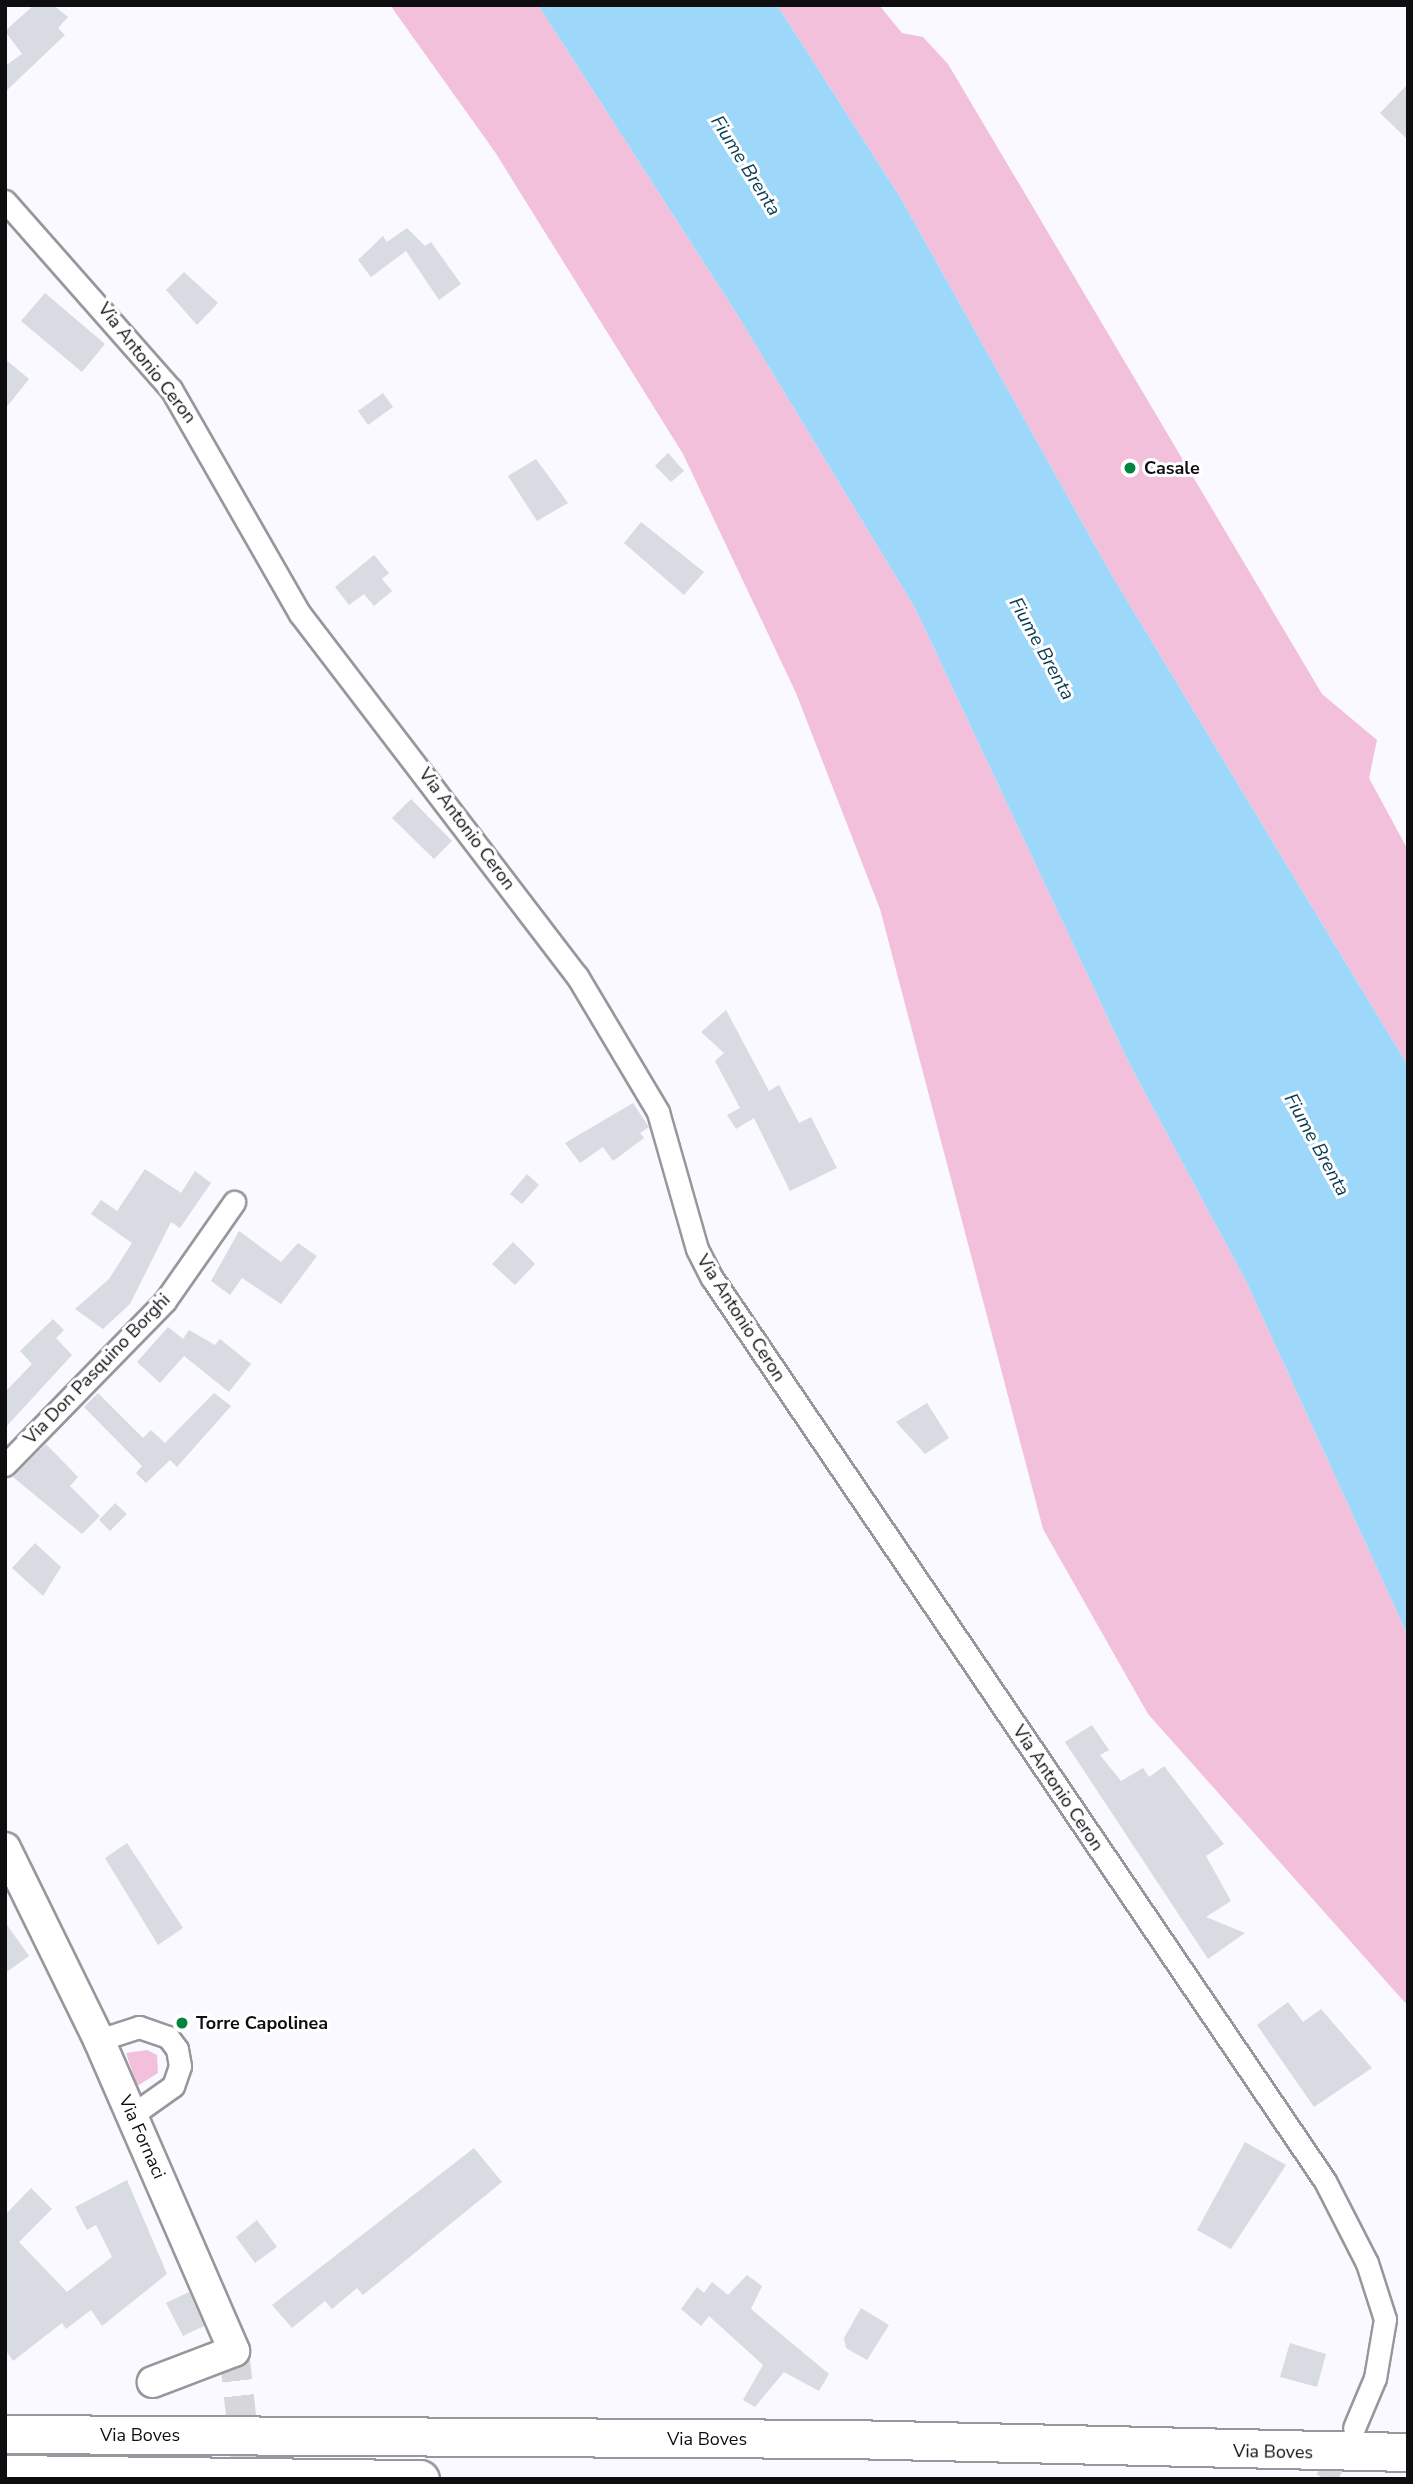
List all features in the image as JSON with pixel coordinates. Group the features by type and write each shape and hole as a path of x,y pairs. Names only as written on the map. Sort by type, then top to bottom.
{"highway":[{"name":"Via Boves","path":"5,2434 848,2439 1408,2452"},
{"path":"5,2474 420,2479"}],"street":[{"name":"Via Antonio Ceron","path":"5,201 171,389 300,614 577,976 658,1112 696,1249 712,1278 1325,2181 1367,2263 1385,2319 1375,2378 1354,2428"},
{"name":"Via Don Pasquino Borghi","path":"5,1465 165,1301 234,1202"},
{"name":"Via Fornaci","path":"5,1848 99,2040 234,2351 153,2382"},
{"path":"99,2040 139,2027 168,2037 177,2049 180,2066 173,2086 132,2115"}],"shaded area":[{"path":"390,5 538,5 735,311 915,608 1129,1063 1246,1281 1408,1636 1408,2006 1148,1714 1043,1529 880,909 796,693 683,454 495,152"},
{"path":"777,5 879,5 902,33 923,37 948,64 1322,694 1377,740 1369,778 1408,850 1408,1066 1111,574 900,197"},
{"path":"147,2050 157,2055 158,2073 137,2086 126,2053"}],"water":[{"name":"Fiume Brenta","path":"538,5 777,5 900,197 1111,574 1408,1066 1408,1636 1246,1281 1129,1063 915,608 735,311"}],"building":[{"path":"34,5 53,5 68,17 58,28 65,35 5,92 5,66 22,54 5,31"},
{"path":"1408,84 1408,140 1380,113"},
{"path":"407,228 425,246 431,242 461,284 439,300 406,251 371,277 358,260 383,236 387,242"},
{"path":"184,272 218,303 197,325 166,290"},
{"path":"45,293 105,344 82,372 21,321"},
{"path":"5,359 29,379 5,409"},
{"path":"383,393 393,407 368,425 358,411"},
{"path":"668,453 684,471 671,482 655,466"},
{"path":"536,459 568,503 537,521 508,476"},
{"path":"641,522 704,572 684,595 624,543"},
{"path":"374,555 389,573 382,579 392,591 374,606 364,594 349,605 335,587"},
{"path":"411,799 452,841 434,859 392,818"},
{"path":"726,1010 769,1091 779,1085 799,1123 811,1117 837,1168 790,1191 754,1118 736,1129 727,1115 740,1108 715,1061 724,1053 701,1032"},
{"path":"633,1103 649,1127 640,1133 644,1138 613,1161 603,1147 580,1163 565,1143"},
{"path":"145,1169 181,1193 195,1171 211,1183 180,1228 171,1222 130,1304 103,1329 75,1309 109,1279 132,1243 91,1214 101,1200 117,1211"},
{"path":"527,1174 539,1185 522,1204 510,1194"},
{"path":"239,1231 281,1262 298,1243 317,1256 281,1304 242,1278 230,1295 211,1281"},
{"path":"513,1242 535,1264 515,1285 492,1264"},
{"path":"53,1319 64,1330 56,1338 72,1355 5,1428 5,1392 32,1364 20,1351"},
{"path":"168,1327 183,1339 189,1330 215,1345 220,1339 251,1364 229,1392 184,1356 160,1383 137,1362"},
{"path":"98,1393 143,1438 151,1430 165,1443 214,1393 231,1406 177,1467 170,1460 146,1483 136,1473 142,1466 84,1407"},
{"path":"927,1403 949,1438 925,1454 896,1422"},
{"path":"46,1444 78,1477 70,1486 100,1516 82,1534 13,1477"},
{"path":"115,1503 127,1514 110,1531 99,1520"},
{"path":"35,1543 61,1567 43,1596 12,1568"},
{"path":"1092,1725 1109,1750 1100,1755 1121,1781 1143,1768 1149,1777 1164,1766 1224,1844 1206,1856 1231,1901 1206,1917 1245,1933 1208,1959 1065,1742"},
{"path":"127,1843 183,1928 158,1945 105,1858"},
{"path":"5,1922 29,1956 5,1973"},
{"path":"1288,2002 1303,2022 1321,2009 1372,2068 1314,2107 1257,2025"},
{"path":"1245,2142 1286,2165 1231,2249 1197,2230"},
{"path":"474,2148 502,2182 363,2295 357,2288 332,2309 325,2301 292,2328 272,2305"},
{"path":"127,2180 167,2274 102,2326 91,2310 66,2329 62,2323 13,2361 5,2349 5,2215 31,2188 52,2209 19,2242 67,2292 112,2257 96,2225 87,2230 75,2207"},
{"path":"257,2220 277,2247 255,2263 236,2237"},
{"path":"747,2275 762,2286 751,2309 829,2374 819,2391 784,2372 755,2407 743,2400 763,2365 709,2316 701,2326 681,2309 697,2287 704,2293 712,2282 728,2295"},
{"path":"189,2292 204,2326 183,2336 166,2303"},
{"path":"861,2308 889,2325 867,2360 846,2348 844,2338"},
{"path":"1290,2343 1326,2354 1317,2387 1280,2377"}],"tunnel":[{"path":"234,2351 248,2479"},
{"path":"1326,2479 1345,2444"}],"place":[{"name":"Casale","path":"1130,468"},
{"name":"Torre Capolinea","path":"182,2023"}]}
